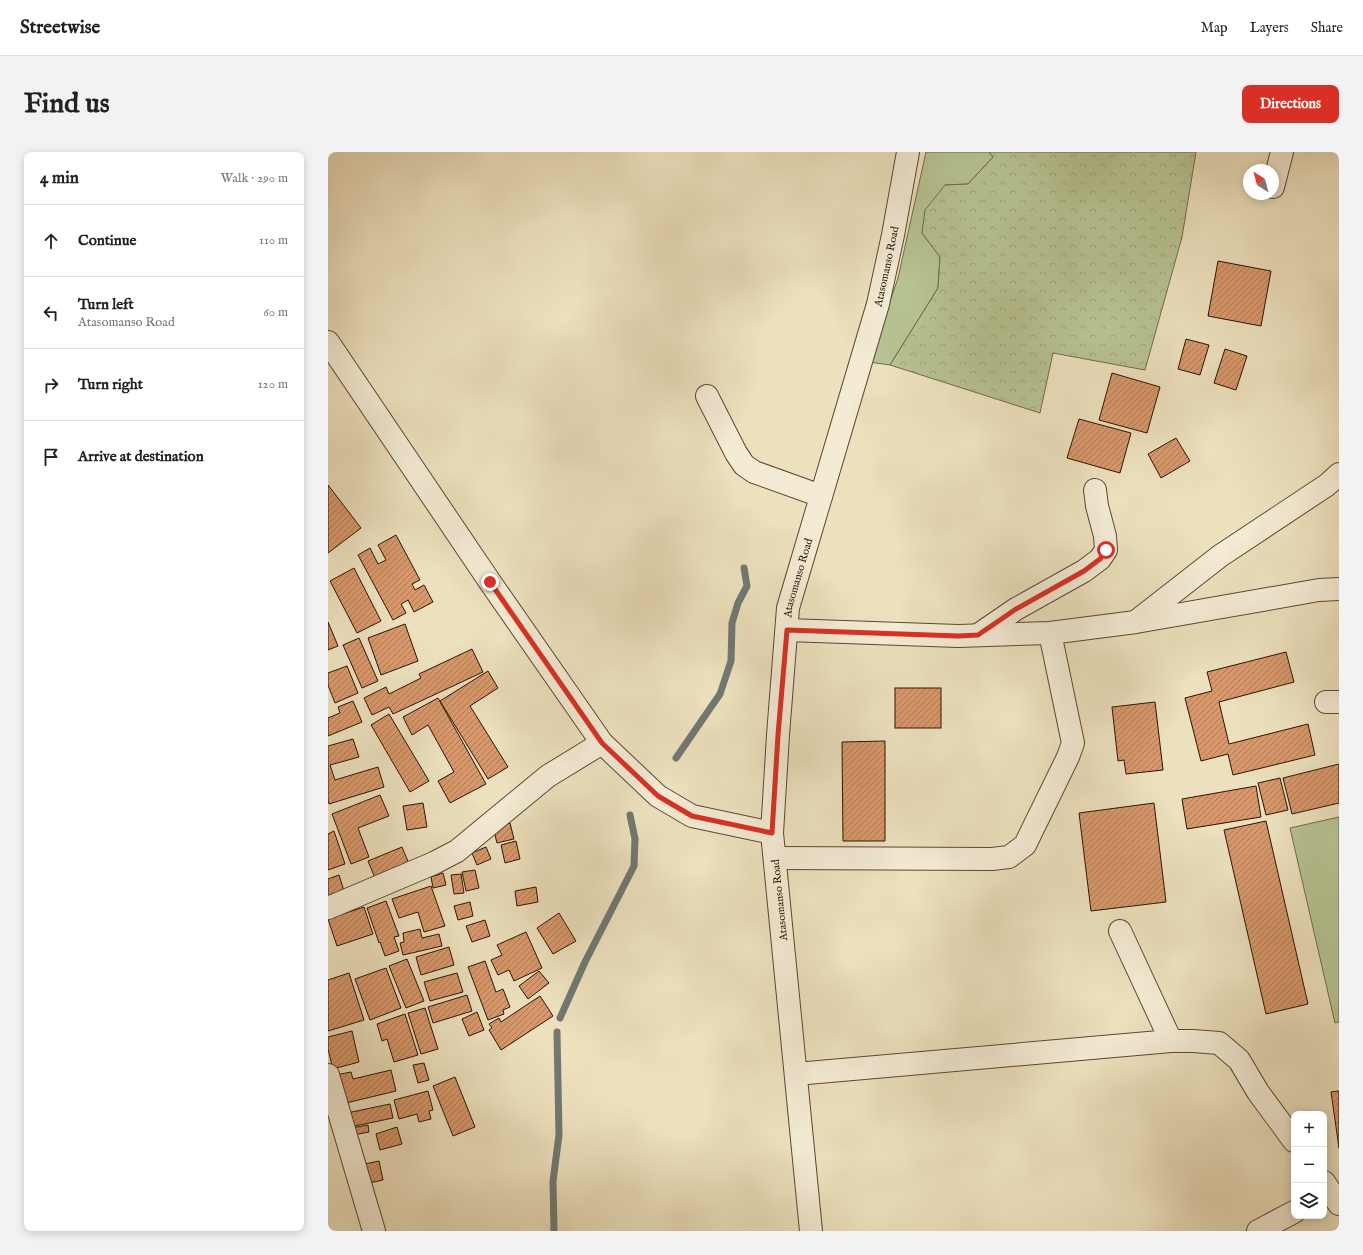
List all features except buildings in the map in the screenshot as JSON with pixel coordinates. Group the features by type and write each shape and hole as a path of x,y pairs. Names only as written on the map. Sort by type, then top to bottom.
{"street":[{"name":"Atasomanso Road","path":"811,1231 772,833 788,608 878,304 894,235 908,152"},
{"path":"1279,164 1282,152"},
{"path":"328,342 490,582 602,743 658,796 692,816 772,833"},
{"path":"707,396 736,453 744,465 754,472 821,496"},
{"path":"1136,622 1220,556 1327,485 1339,474"},
{"path":"978,635 1016,609 1084,571 1100,559 1106,550 1105,536 1097,506 1095,490"},
{"path":"787,630 958,636 1050,633 1136,622 1319,590 1339,589"},
{"path":"775,858 992,859 1009,857 1025,845 1068,757 1073,743 1050,633"},
{"path":"328,908 434,863 457,851 548,776 602,743"},
{"path":"1120,931 1171,1041"},
{"path":"796,1074 1171,1041 1219,1043 1239,1060 1258,1092 1291,1137"},
{"path":"328,1076 374,1231"},
{"path":"1258,1231 1291,1214"}],"green space":[{"path":"926,152 989,152 993,157 968,184 945,185 922,233 940,257 938,288 890,365 869,362 898,278"},
{"path":"989,152 1196,152 1182,237 1145,370 1053,353 1040,413 890,365 938,288 940,257 922,233 925,210 945,185 968,184 993,157"},
{"path":"1339,817 1339,1022 1335,1023 1290,828"}],"waterway":[{"path":"676,758 720,694 731,661 732,623 738,603 747,586 744,568"},
{"path":"560,1018 585,962 634,866 635,839 630,815"},
{"path":"554,1231 553,1181 559,1135 557,1032"}],"route":[{"path":"490,582 602,743 658,796 692,816 772,833 778,735 787,630 958,636 978,635 1016,609 1084,571 1100,559 1106,550"}]}
